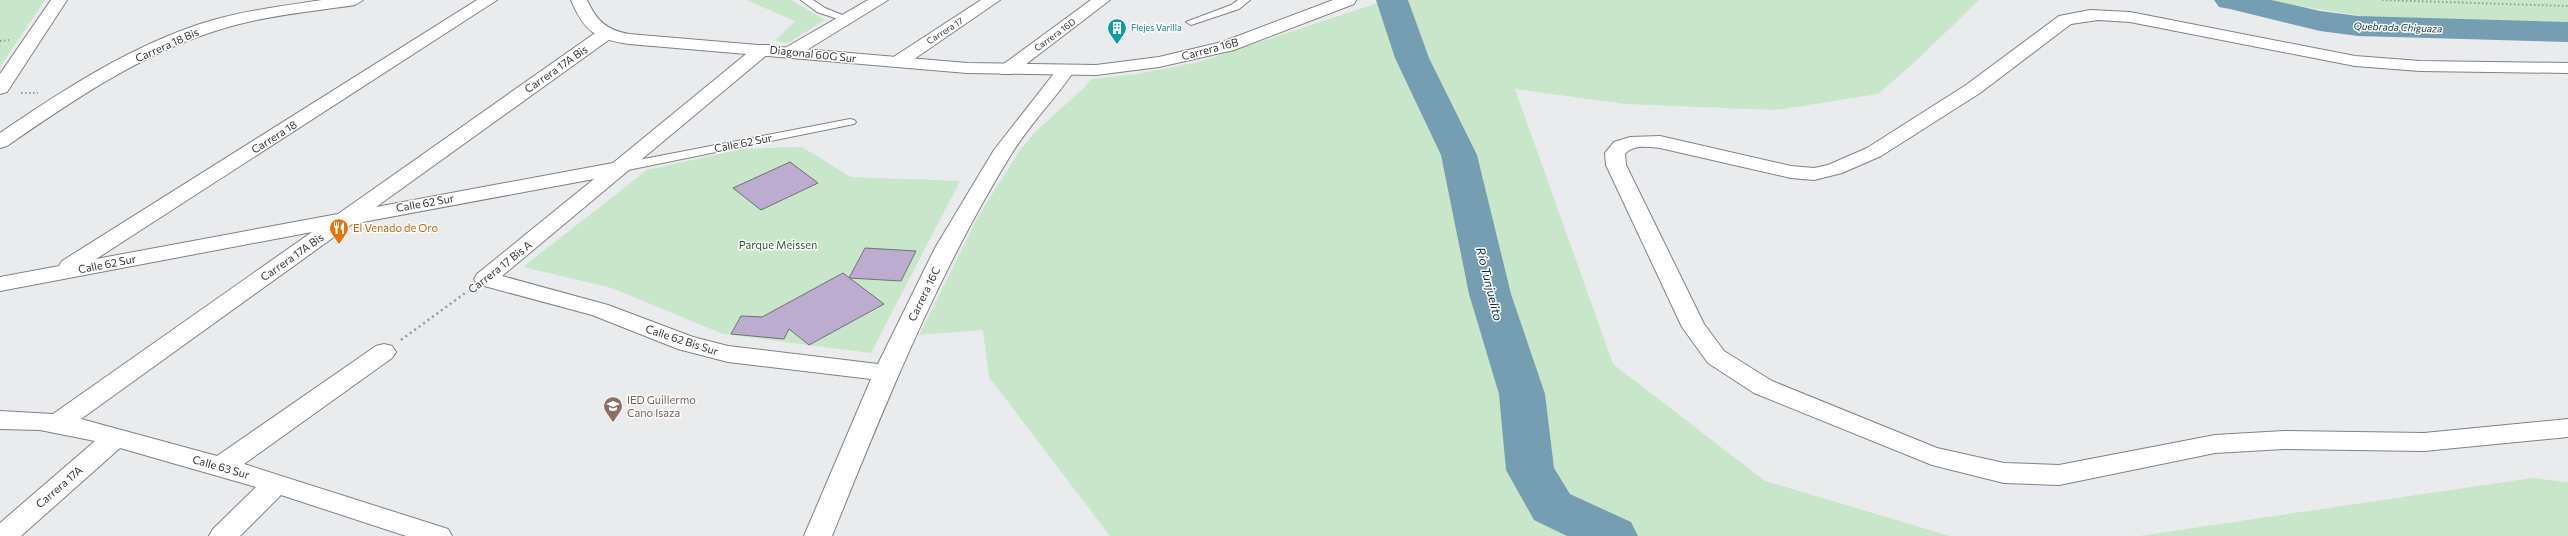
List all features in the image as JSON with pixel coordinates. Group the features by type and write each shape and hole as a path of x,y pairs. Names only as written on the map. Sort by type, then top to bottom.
{"main road":[{"path":"0,88 59,0"},
{"name":"Carrera 18 Bis","path":"0,142 45,112 127,64 179,38 235,21 355,0"},
{"name":"Carrera 18","path":"59,273 489,0"},
{"path":"579,0 586,18 604,35"},
{"path":"791,52 880,0"},
{"name":"Carrera 17","path":"898,62 992,0"},
{"name":"Carrera 16D","path":"1007,70 1102,0"},
{"name":"Carrera 16B","path":"1066,71 1133,66 1196,54 1228,46 1343,2"},
{"path":"2568,68 2420,66 2355,61 2130,17 2101,14 2084,15 2065,20 1973,90 1874,152 1835,169 1814,174 1791,172 1660,142 1637,142 1621,146 1616,153 1616,165 1694,327 1716,357 1763,387 1932,456 2004,473 2059,475 2215,444 2284,440 2424,442 2568,428"},
{"name":"Diagonal 60G Sur","path":"604,35 629,39 763,49 898,62 1007,70 1066,71"},
{"name":"Carrera 17A Bis","path":"58,423 604,35"},
{"name":"Carrera 17 Bis A","path":"485,279 623,167 763,49"},
{"name":"Carrera 16C","path":"818,536 886,373 946,248 1000,156 1066,71"},
{"name":"Calle 62 Sur","path":"0,284 348,217 623,167"},
{"name":"Calle 62 Bis Sur","path":"485,279 600,310 686,344 728,354 886,373"},
{"path":"222,466 384,352"},
{"name":"Calle 63 Sur","path":"0,420 58,423 116,437 222,466 431,535"},
{"name":"Carrera 17A","path":"2,536 116,437"},
{"path":"223,536 276,483"}],"lane":[{"path":"806,0 821,10 847,20"},
{"path":"1191,22 1235,7 1245,0"},
{"name":"Calle 62 Sur","path":"623,167 850,122"}],"path":[{"path":"2382,0 2568,6"},
{"name":"Carrera 17 Bis A","path":"384,352 485,279"}],"green space":[{"path":"0,0 45,0 0,67"},
{"path":"746,0 791,0 825,20 788,43 775,41 795,21"},
{"path":"1387,0 1979,0 1917,60 1878,94 1776,110 1625,104 1515,89 1613,364 1765,481 1950,536 1110,536 989,377 983,330 919,335 979,215 1020,150 1037,130 1085,87 1091,79 1137,74 1199,62"},
{"path":"2263,0 2568,0 2568,23 2374,18"},
{"name":"Parque Meissen","path":"802,147 851,177 960,181 871,353 723,334 612,288 523,267 647,170 742,149"},
{"path":"2532,478 2568,482 2568,536 2139,536"}],"building":[{"path":"790,162 818,183 761,210 733,188"},
{"path":"865,248 916,251 901,281 849,278"},
{"path":"843,273 884,304 809,345 789,329 784,339 731,334 741,316 762,317"}],"waterway":[{"name":"Río Tunjuelito","path":"1392,0 1412,58 1459,155 1490,294 1522,394 1530,470 1552,507 1613,536"},
{"name":"Quebrada Chiguaza","path":"2230,0 2320,21 2358,26 2568,32"}],"place":[{"name":"Flejes Varilla","path":"1117,45"},
{"name":"El Venado de Oro","path":"339,245"},
{"name":"IED Guillermo Cano Isaza","path":"613,423"}]}
